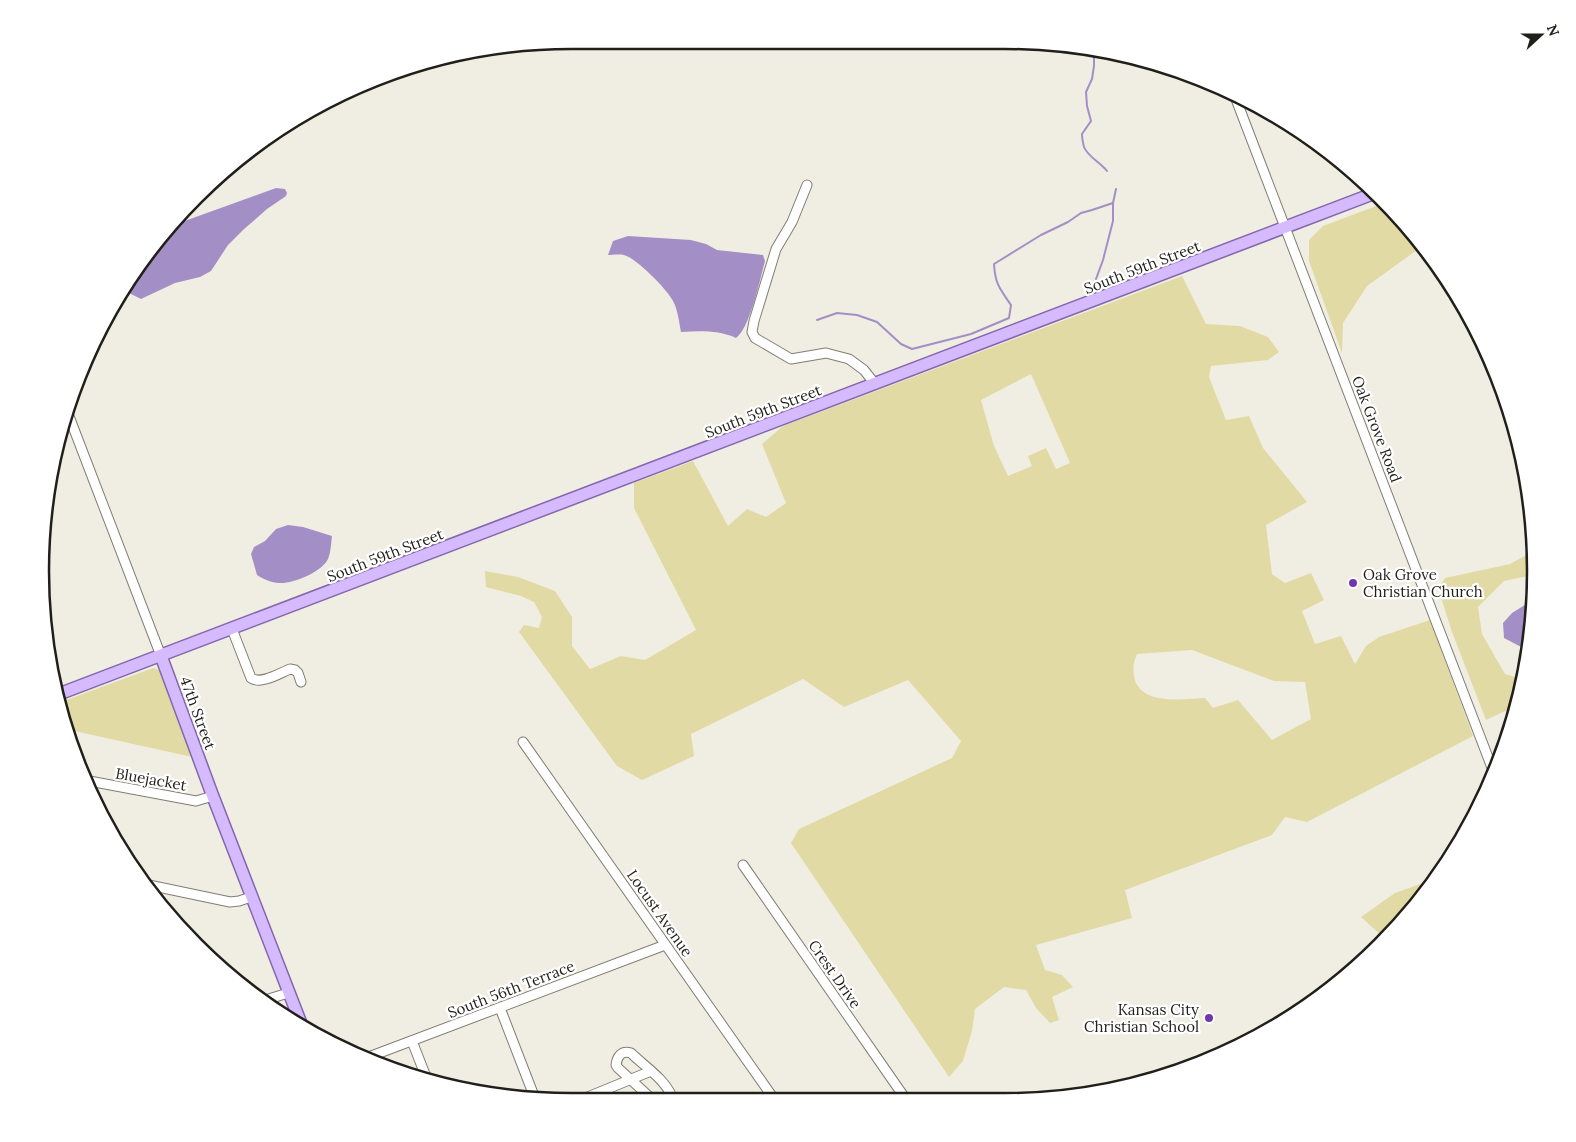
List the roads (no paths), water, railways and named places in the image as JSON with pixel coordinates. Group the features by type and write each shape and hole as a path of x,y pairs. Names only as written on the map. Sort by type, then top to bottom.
{"main road":[{"name":"South 59th Street","path":"64,692 1368,196"},
{"name":"47th Street","path":"161,656 297,1015"}],"street":[{"name":"Oak Grove Road","path":"1238,104 1490,763"},
{"path":"807,185 792,222 776,248 752,332 755,338 791,359 826,353 850,359 864,370 875,384"},
{"name":"47th Street","path":"71,421 161,656"},
{"path":"232,629 251,678 260,680 290,669 298,673 301,682"},
{"name":"Locust Avenue","path":"523,742 770,1093"},
{"name":"Bluejacket","path":"94,782 196,801 213,796"},
{"name":"Crest Drive","path":"743,865 902,1093"},
{"path":"155,886 230,902 251,897"},
{"name":"South 56th Terrace","path":"375,1055 665,945"},
{"path":"271,998 288,993"},
{"path":"500,1008 532,1092"},
{"path":"412,1041 424,1072"},
{"path":"645,1093 616,1065 620,1054 630,1053 651,1071 671,1093"},
{"path":"598,1093 651,1071"}],"waterway":[{"path":"1094,57 1092,79 1086,92 1091,121 1082,137 1086,151 1107,171"},
{"path":"817,320 837,313 857,315 877,322 901,344 912,349 971,334 1009,318 1011,305 999,286 994,264 1081,213 1113,203 1116,189"},
{"path":"1096,279 1113,221 1113,203"}],"place":[{"name":"Oak Grove Christian Church","path":"1353,583"},
{"name":"Kansas City Christian School","path":"1209,1018"}]}
